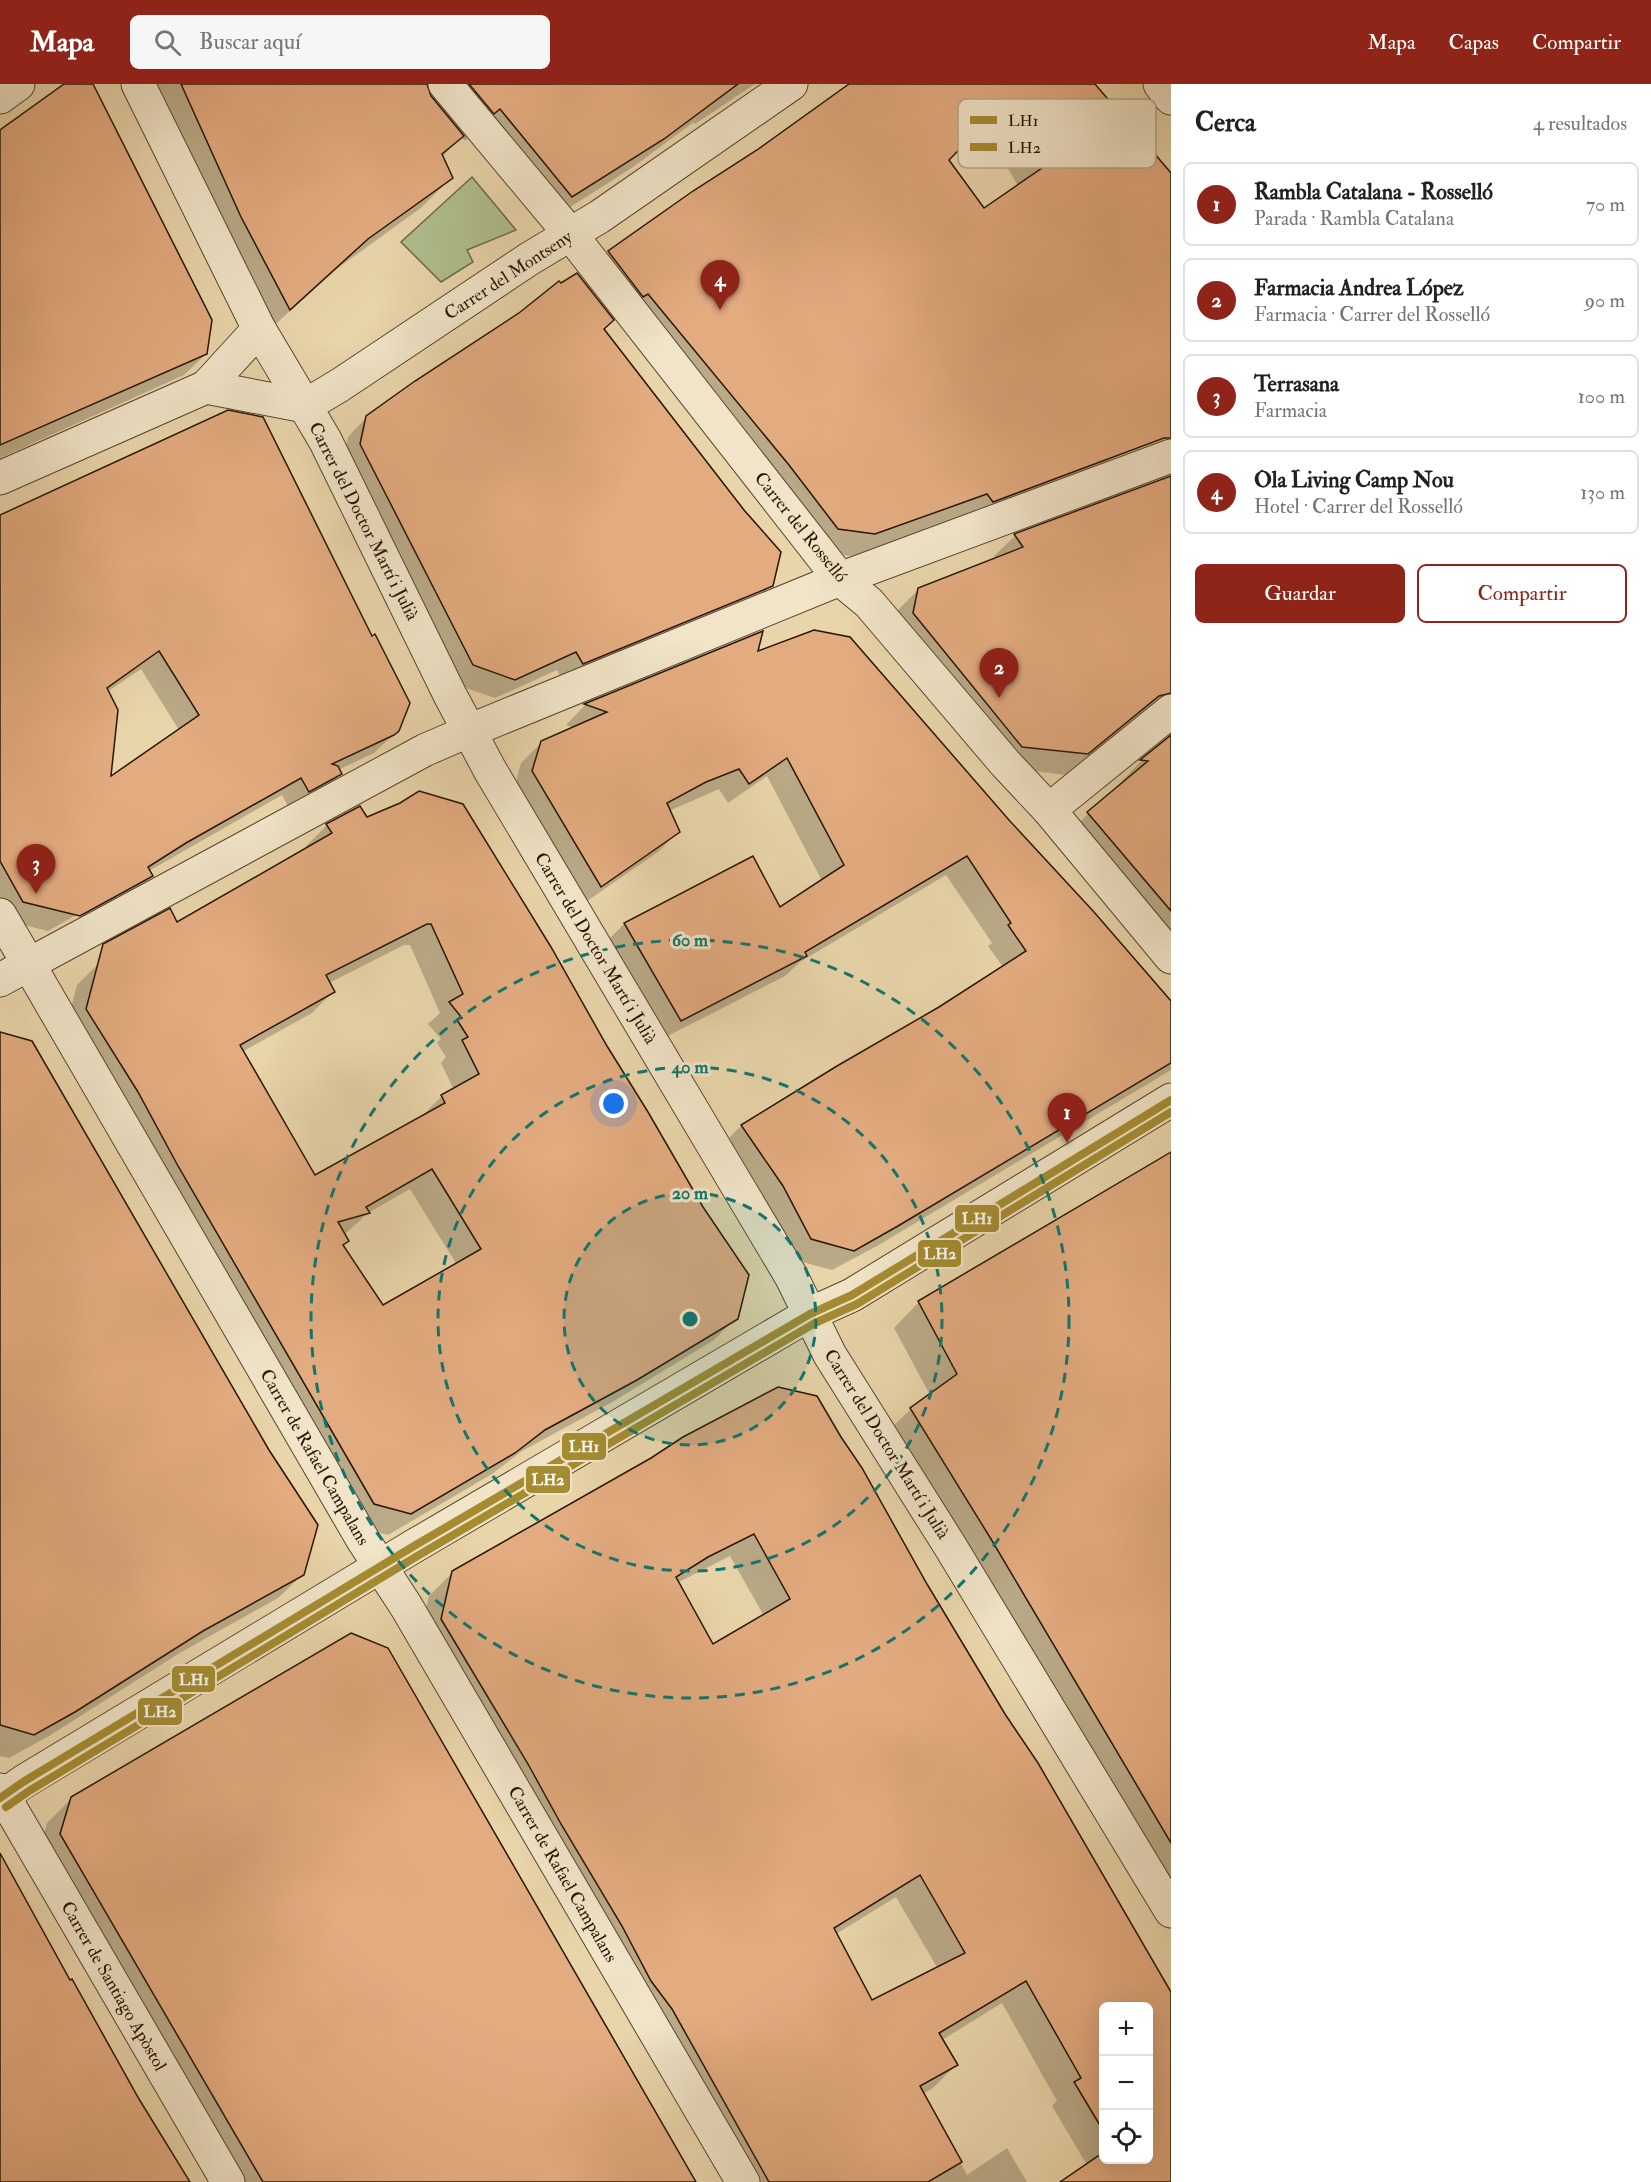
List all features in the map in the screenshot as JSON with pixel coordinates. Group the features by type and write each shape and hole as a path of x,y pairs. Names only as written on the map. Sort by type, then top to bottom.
{"street":[{"path":"0,98 18,84"},
{"name":"Carrer del Doctor Martí i Julià","path":"138,84 259,329 325,440 469,731 792,1276 830,1355 950,1546 1171,1911"},
{"name":"Carrer del Rosselló","path":"446,84 571,235 840,579 869,603 1005,763 1049,810 1171,957"},
{"name":"Carrer del Montseny","path":"305,406 339,386 529,259 571,235 791,84"},
{"path":"1160,84 1171,98"},
{"path":"0,478 206,387 259,329"},
{"path":"206,387 305,406"},
{"path":"0,980 425,750 840,579 1171,456"},
{"path":"1049,810 1171,711"},
{"name":"Carrer de Rafael Campalans","path":"0,915 380,1567 406,1606 743,2182"},
{"path":"1,1795 380,1567 810,1314 852,1295 1171,1100"},
{"name":"Carrer de Santiago Apòstol","path":"1,1795 228,2182"}],"green space":[{"path":"472,177 516,230 467,250 473,262 441,282 401,242"}],"building":[{"path":"64,84 93,84 212,320 207,354 0,445 0,130"},
{"path":"181,84 427,84 431,96 464,136 442,154 453,178 368,239 290,310 241,217"},
{"path":"469,84 738,84 664,139 572,197 500,109 494,114"},
{"path":"849,84 1095,84 1108,99 958,99 958,151 949,160 984,208 1042,168 1156,168 1156,155 1171,173 1171,438 1164,438 993,502 987,494 875,534 838,529 789,465 648,294 643,297 608,251 693,191 757,150"},
{"path":"577,273 614,320 604,329 744,510 781,552 773,586 583,664 576,652 515,680 473,665 360,444 366,416 519,313 559,281 561,283"},
{"path":"228,410 263,417 372,636 375,634 410,703 399,731 332,764 338,766 342,774 309,792 301,778 186,843 148,867 153,876 80,916 23,902 0,861 0,515","holes":["159,651 199,715 111,776 118,710 107,688"]},
{"path":"1171,476 1171,693 1159,696 1088,754 1022,747 913,613 918,588 1023,547 1014,534"},
{"path":"814,630 850,637 1171,1001 1171,1063 854,1251 811,1239 783,1186 741,1125 939,1007 1026,951 1008,925 1011,923 967,856 805,952 807,956 681,1021 624,923 753,856 780,907 844,865 787,758 749,784 739,769 706,782 667,803 680,832 601,887 532,771 541,741 607,712 584,704 763,631 758,651"},
{"path":"1171,735 1171,911 1087,812 1148,761 1140,760"},
{"path":"419,791 463,804 551,947 703,1207 749,1275 738,1319 637,1380 545,1430 515,1453 411,1514 374,1504 178,1166 138,1092 86,1009 103,944 170,908 177,922 332,833 326,824 360,806 367,817 400,803","holes":["431,924 463,994 449,1002 462,1018 457,1020 468,1037 462,1040 479,1074 441,1095 445,1103 315,1175 240,1045 335,992 326,975","432,1169 481,1249 383,1305 343,1245 349,1241 338,1222 370,1213 366,1207"]},
{"path":"0,1032 32,1041 269,1450 318,1525 304,1575 203,1631 75,1712 34,1735 0,1725"},
{"path":"1171,1152 1171,1843 991,1539 910,1408 957,1374 918,1301"},
{"path":"778,1387 817,1396 862,1468 927,1584 1005,1714 1038,1763 1171,1992 1171,2182 1060,2182 1099,2155 1099,2164 1153,2164 1153,2002 1099,2002 1099,2124 1074,2082 1081,2078 1026,1981 939,2033 958,2065 920,2086 962,2162 928,2182 769,2182 672,2009 651,1981 622,1926 441,1619 452,1571 651,1458 683,1437","holes":["754,1534 790,1599 713,1644 676,1577 708,1557","920,1875 965,1953 872,2000 834,1928"]},
{"path":"351,1633 388,1648 696,2182 263,2182 60,1834 71,1797"},
{"path":"0,1853 70,1980 72,1979 139,2099 190,2182 0,2182"}],"transit line":[{"name":"LH1","path":"0,1798 414,1546 810,1314 852,1295 1171,1100"},
{"name":"LH2","path":"6,1807 419,1555 815,1323 857,1304 1171,1112"}],"place":[{"name":"Ola Living Camp Nou","path":"720,310"},
{"name":"Farmacia Andrea López","path":"999,698"},
{"name":"Terrasana","path":"36,894"},
{"name":"Rambla Catalana - Rosselló","path":"1067,1143"}]}
